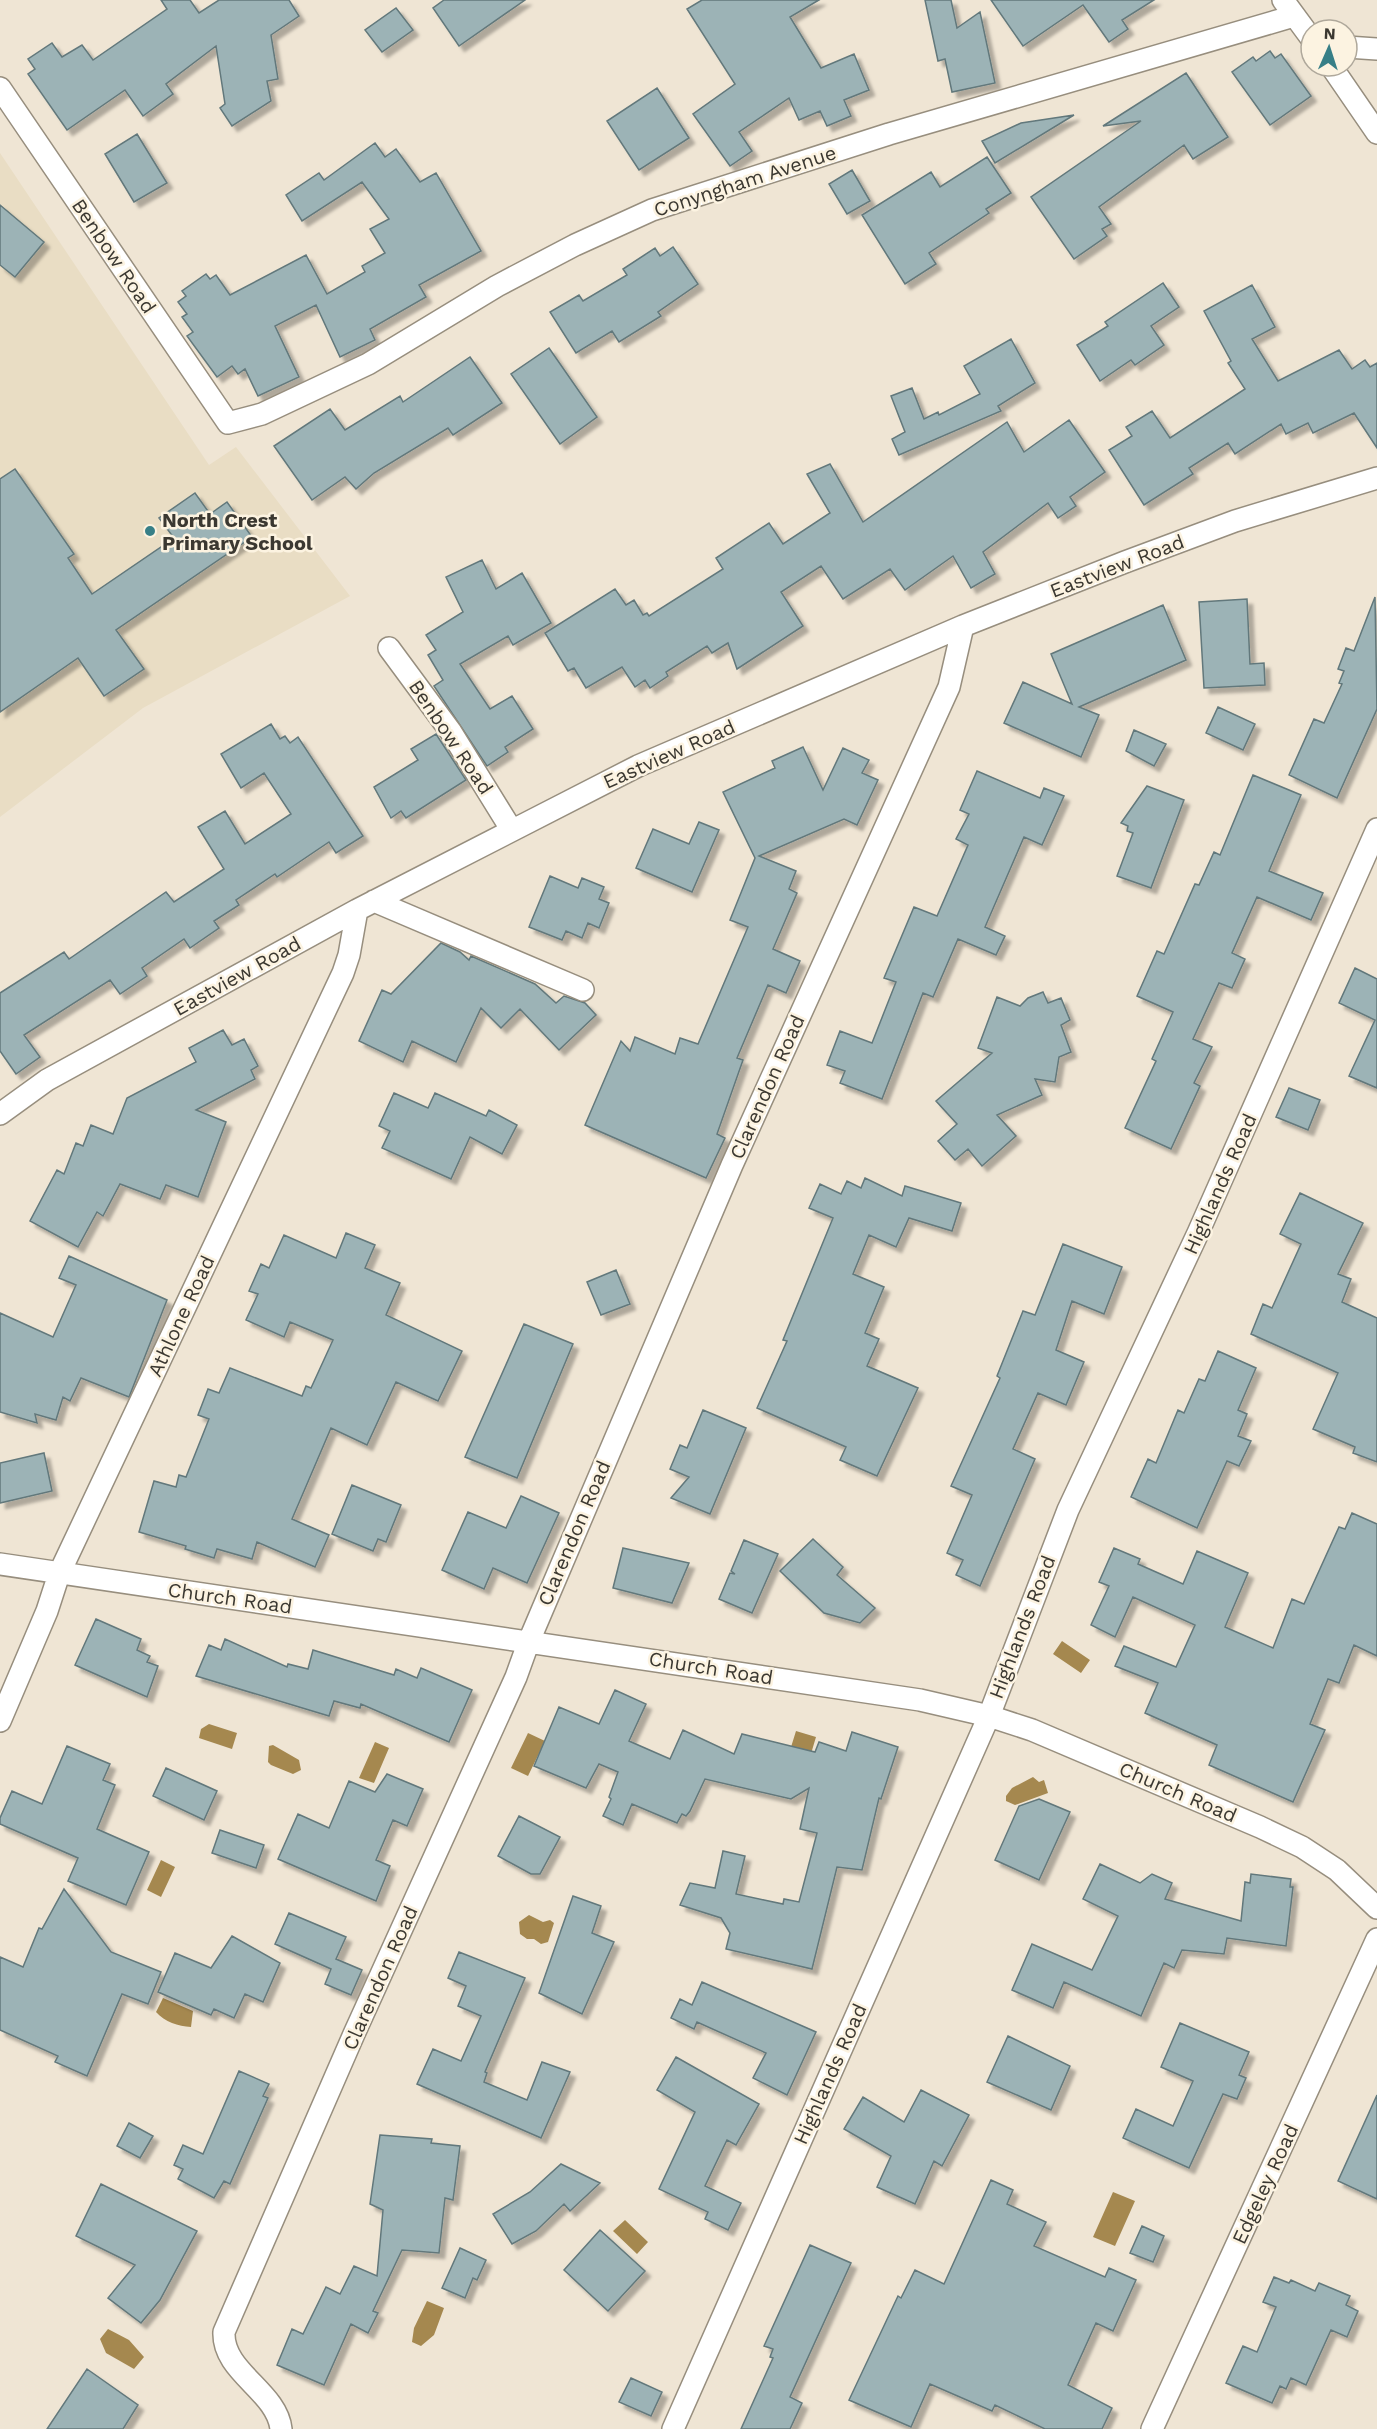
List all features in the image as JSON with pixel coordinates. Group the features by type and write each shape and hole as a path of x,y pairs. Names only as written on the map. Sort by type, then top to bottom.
{"street":[{"path":"1288,8 1299,22"},
{"name":"Conyngham Avenue","path":"228,423 262,414 368,364 497,286 575,244 652,210 1288,8"},
{"path":"1359,48 1377,49"},
{"path":"1339,78 1377,133"},
{"name":"Benbow Road","path":"0,88 228,423"},
{"name":"Eastview Road","path":"0,1114 47,1080 365,905 511,828 638,765 963,626 1235,522 1377,478"},
{"name":"Clarendon Road","path":"281,2429 276,2411 247,2378 224,2343 224,2332 354,2034 516,1677 529,1641 732,1165 950,687 963,626"},
{"name":"Benbow Road","path":"389,648 450,732 511,828"},
{"name":"Highlands Road","path":"674,2429 989,1716 1068,1510 1198,1233 1377,829"},
{"path":"365,905 583,990"},
{"name":"Athlone Road","path":"0,1721 47,1611 59,1574 343,973 365,905"},
{"name":"Church Road","path":"0,1564 920,1700 989,1716 1072,1747 1302,1847 1337,1870 1377,1908"},
{"name":"Edgeley Road","path":"1152,2429 1377,1939"}],"shaded area":[{"name":"North Crest Primary School","path":"0,153 209,465 236,447 350,596 143,708 0,817"},
{"path":"1062,1641 1090,1660 1081,1673 1053,1654"},
{"path":"209,1724 237,1733 232,1749 199,1738 201,1729"},
{"path":"796,1731 816,1737 807,1767 787,1760"},
{"path":"528,1733 545,1741 528,1776 511,1768"},
{"path":"375,1742 389,1748 374,1783 359,1778"},
{"path":"273,1745 299,1760 301,1770 293,1774 271,1765 268,1762 269,1746"},
{"path":"1033,1777 1039,1782 1044,1780 1048,1793 1015,1805 1006,1801 1006,1796 1012,1788"},
{"path":"161,1860 175,1867 161,1897 147,1890"},
{"path":"529,1915 543,1922 550,1920 554,1923 548,1942 541,1944 520,1934 519,1922"},
{"path":"163,1998 193,2011 191,2027 172,2023 156,2012"},
{"path":"1113,2192 1135,2201 1115,2246 1093,2237"},
{"path":"625,2220 648,2242 637,2254 613,2231"},
{"path":"427,2301 444,2308 434,2335 421,2346 412,2342 414,2328"},
{"path":"108,2329 129,2340 144,2357 134,2369 106,2353 100,2339"}],"building":[{"path":"161,0 190,0 199,13 219,0 289,0 299,16 271,35 278,79 267,81 271,101 232,126 220,108 225,104 216,46 166,84 173,94 143,116 125,90 67,130 28,74 35,69 28,59 52,43 62,57 82,45 93,60 167,9"},
{"path":"444,0 525,0 459,46 433,8"},
{"path":"702,0 819,0 790,17 821,68 854,54 869,90 844,100 851,116 827,126 820,111 799,120 789,98 739,132 752,151 730,166 693,114 735,84 687,9"},
{"path":"925,0 951,0 957,28 980,12 995,83 952,92 945,59 938,61"},
{"path":"991,0 1154,0 1122,20 1128,29 1109,42 1083,5 1023,46"},
{"path":"396,8 413,30 382,52 365,30"},
{"path":"1270,51 1275,58 1281,54 1311,96 1270,125 1232,72 1253,57 1256,61"},
{"path":"1186,73 1228,137 1193,159 1184,145 1099,207 1111,224 1102,229 1107,236 1074,259 1031,197 1141,121 1103,126"},
{"path":"657,88 689,138 639,170 607,121"},
{"path":"1074,115 995,163 982,141 1021,123"},
{"path":"137,134 167,183 134,202 105,154"},
{"path":"375,143 385,157 396,149 420,182 436,173 481,251 419,285 426,297 370,329 375,340 340,357 316,305 275,326 299,377 258,396 245,369 238,374 232,366 217,377 187,336 193,332 182,317 187,314 178,302 186,296 182,291 206,274 210,279 216,275 230,295 306,255 327,294 365,272 362,266 385,253 370,229 389,219 362,182 302,221 286,195 319,173 324,180"},
{"path":"987,157 1011,193 986,209 989,213 929,253 936,264 905,284 862,215 931,172 940,187"},
{"path":"852,170 870,201 847,214 829,184"},
{"path":"0,205 44,242 15,277 0,265"},
{"path":"673,247 698,284 658,312 661,316 619,342 612,331 576,353 550,312 579,295 583,301 627,275 623,269 655,248 660,256"},
{"path":"1163,283 1179,307 1151,326 1164,345 1135,365 1131,360 1100,381 1077,345 1108,326 1105,322"},
{"path":"1252,285 1275,327 1252,339 1278,381 1339,350 1352,369 1365,360 1370,367 1377,363 1377,448 1354,413 1313,433 1308,423 1286,434 1281,424 1235,454 1228,443 1189,468 1193,474 1144,505 1109,450 1132,436 1126,427 1152,411 1170,438 1245,389 1228,363 1231,361 1204,311"},
{"path":"1011,339 1035,383 998,406 1001,411 899,455 892,439 905,432 891,396 912,388 924,419 938,412 939,415 980,394 964,366"},
{"path":"549,348 597,417 560,444 511,374"},
{"path":"470,357 502,403 453,435 448,428 374,473 356,489 345,477 312,500 274,446 330,409 345,430 400,396 403,402"},
{"path":"1069,420 1105,472 1070,497 1076,506 1058,518 1048,503 983,552 995,574 971,588 953,556 905,590 890,569 843,599 821,566 781,592 803,626 737,669 728,643 712,653 707,646 666,672 668,676 650,688 645,680 635,687 622,667 586,688 574,668 568,671 545,633 615,589 626,605 634,600 643,615 647,613 649,616 723,569 716,558 769,523 783,544 830,513 807,474 830,464 863,522 1007,422 1024,452"},
{"path":"15,469 74,554 68,558 92,594 174,538 159,518 195,493 210,514 227,502 252,537 116,630 144,669 104,696 78,658 0,712 0,479"},
{"path":"482,560 496,589 522,573 551,623 513,645 508,636 460,664 490,709 512,696 533,729 505,747 508,752 487,766 434,686 443,680 428,655 436,650 426,635 463,612 446,577"},
{"path":"1375,597 1377,709 1337,798 1289,775 1314,719 1324,723 1342,684 1339,683 1344,671 1338,669 1346,648 1354,651"},
{"path":"1247,599 1250,664 1264,663 1265,685 1204,688 1199,602"},
{"path":"1163,605 1186,660 1079,707 1099,715 1081,757 1004,723 1023,682 1072,704 1051,654"},
{"path":"1218,707 1255,724 1243,750 1206,733"},
{"path":"271,724 280,739 285,736 290,743 298,737 363,836 336,853 329,842 277,877 275,874 236,900 239,905 214,921 219,928 190,948 184,939 142,968 147,976 120,994 110,980 24,1035 40,1057 16,1074 0,1051 0,993 64,952 69,959 166,892 174,902 224,869 198,827 225,811 245,844 291,814 264,773 241,788 221,754"},
{"path":"1134,730 1166,744 1154,766 1126,751"},
{"path":"436,734 466,780 406,818 401,811 391,818 374,787 418,760 411,749"},
{"path":"803,747 823,790 843,748 869,760 862,773 878,780 857,825 844,819 759,856 796,871 789,889 797,893 773,949 800,961 786,993 768,985 737,1058 743,1060 717,1134 725,1138 706,1178 585,1125 621,1041 630,1051 635,1037 675,1054 680,1038 698,1044 748,927 730,920 755,858 723,792 775,768 772,761"},
{"path":"977,771 1040,798 1044,788 1064,796 1042,845 1024,837 985,927 1005,936 996,955 958,939 933,997 923,993 882,1099 840,1083 845,1071 827,1065 840,1031 872,1043 896,982 884,978 914,907 937,916 968,845 956,839 969,814 960,810"},
{"path":"1253,775 1301,795 1269,871 1323,893 1311,920 1257,897 1232,953 1245,959 1232,988 1219,983 1193,1039 1212,1047 1194,1083 1200,1086 1171,1149 1125,1128 1156,1061 1152,1059 1173,1012 1137,996 1157,951 1164,954 1195,884 1199,885 1214,852 1220,855"},
{"path":"1147,786 1184,800 1151,888 1117,876 1133,833 1127,831 1128,826 1121,823"},
{"path":"699,822 719,830 692,892 636,868 653,829 689,844"},
{"path":"550,876 578,888 582,878 604,887 599,899 609,903 599,928 588,923 582,938 566,931 562,940 529,927"},
{"path":"441,943 460,952 469,960 471,956 535,984 556,1003 564,996 585,1003 596,1015 559,1050 520,1009 501,1028 481,1008 456,1062 412,1041 403,1062 359,1041 382,990 391,994"},
{"path":"1355,968 1377,979 1377,1088 1349,1076 1375,1020 1339,1003"},
{"path":"1043,992 1048,1003 1061,998 1070,1020 1061,1025 1071,1052 1059,1057 1055,1082 1035,1079 1042,1095 997,1115 1016,1136 982,1166 968,1149 955,1160 938,1141 957,1124 936,1101 992,1053 978,1048 997,997 1020,1006 1028,998"},
{"path":"223,1030 232,1045 244,1039 258,1066 251,1070 255,1079 196,1110 226,1122 198,1197 166,1185 160,1199 120,1184 103,1216 97,1212 78,1247 30,1221 57,1170 64,1174 76,1143 83,1146 91,1125 113,1134 127,1098 196,1062 189,1048"},
{"path":"1289,1088 1320,1100 1308,1130 1276,1117"},
{"path":"394,1093 428,1108 435,1093 486,1116 489,1110 517,1125 502,1154 470,1137 451,1179 382,1148 390,1131 379,1126"},
{"path":"865,1178 902,1196 905,1186 961,1203 952,1231 909,1218 896,1247 869,1235 853,1274 884,1287 865,1333 879,1339 867,1366 918,1388 877,1476 840,1460 846,1447 757,1408 787,1341 783,1340 833,1218 809,1208 820,1184 841,1194 847,1181 861,1188"},
{"path":"1300,1193 1363,1223 1338,1274 1351,1279 1342,1302 1377,1318 1377,1462 1353,1453 1355,1447 1313,1429 1338,1373 1251,1334 1263,1304 1272,1308 1301,1244 1280,1234"},
{"path":"346,1233 375,1245 365,1268 400,1283 386,1315 462,1351 438,1401 396,1382 367,1445 331,1428 292,1519 329,1535 315,1567 257,1542 252,1559 217,1549 214,1558 185,1549 186,1546 139,1532 154,1481 176,1487 179,1475 186,1477 209,1419 198,1415 208,1389 219,1393 230,1368 302,1396 306,1386 311,1388 333,1340 290,1322 284,1337 246,1320 258,1294 249,1291 261,1264 269,1268 284,1235 336,1258"},
{"path":"1063,1244 1122,1267 1104,1314 1072,1301 1056,1350 1084,1362 1066,1405 1038,1393 1013,1449 1035,1459 980,1586 956,1575 963,1560 947,1553 972,1495 951,1486 1000,1378 997,1376 1023,1311 1035,1315"},
{"path":"69,1256 167,1300 129,1397 81,1378 70,1401 63,1397 56,1420 35,1414 37,1423 0,1412 0,1313 53,1337 76,1285 59,1278"},
{"path":"616,1270 630,1304 601,1315 587,1282"},
{"path":"524,1324 573,1344 517,1478 465,1457"},
{"path":"1218,1351 1256,1368 1238,1410 1247,1414 1238,1436 1251,1441 1239,1466 1227,1461 1197,1528 1131,1497 1148,1459 1156,1463 1178,1410 1184,1413 1199,1379 1205,1381"},
{"path":"703,1410 746,1428 710,1514 671,1498 689,1477 670,1469 680,1445 687,1448"},
{"path":"44,1453 52,1491 0,1503 0,1463"},
{"path":"352,1485 401,1505 386,1542 378,1539 373,1551 332,1534"},
{"path":"521,1496 559,1513 527,1583 493,1568 484,1589 442,1570 468,1512 506,1528"},
{"path":"1352,1513 1377,1524 1377,1656 1354,1645 1339,1683 1328,1679 1310,1724 1325,1730 1293,1802 1209,1765 1217,1745 1145,1713 1158,1683 1115,1666 1124,1646 1176,1667 1195,1625 1133,1597 1115,1637 1091,1625 1109,1586 1099,1582 1114,1548 1140,1559 1138,1564 1183,1584 1197,1551 1248,1573 1225,1627 1273,1648 1292,1599 1304,1604 1339,1527 1345,1529"},
{"path":"813,1539 843,1567 837,1575 875,1608 860,1623 824,1613 780,1571"},
{"path":"744,1540 778,1554 752,1613 719,1599 730,1573 735,1574 731,1571"},
{"path":"623,1548 689,1563 672,1603 613,1588"},
{"path":"96,1619 141,1639 137,1650 150,1656 147,1662 158,1666 147,1697 75,1665"},
{"path":"225,1639 287,1667 288,1664 308,1669 313,1650 394,1675 396,1669 417,1678 421,1668 472,1690 449,1742 361,1704 360,1708 334,1701 329,1716 196,1676 209,1645 221,1650"},
{"path":"615,1690 646,1704 629,1741 670,1759 683,1730 734,1754 742,1734 815,1752 819,1742 846,1751 852,1732 898,1747 881,1799 879,1798 862,1870 837,1867 812,1969 726,1949 730,1933 721,1918 680,1905 690,1883 715,1888 723,1851 745,1856 736,1894 783,1904 784,1899 799,1902 817,1833 800,1829 809,1788 791,1799 705,1779 690,1811 686,1816 682,1814 677,1823 632,1804 623,1825 603,1816 611,1799 609,1797 618,1772 599,1764 586,1788 534,1766 559,1707 599,1724"},
{"path":"67,1746 110,1764 103,1780 115,1785 97,1829 149,1852 126,1905 68,1881 78,1858 0,1824 0,1818 12,1791 42,1804"},
{"path":"166,1768 217,1791 204,1820 153,1796"},
{"path":"387,1774 423,1789 407,1826 393,1820 376,1860 390,1866 376,1901 278,1859 298,1814 329,1828 349,1781 375,1792"},
{"path":"1039,1799 1070,1812 1039,1880 995,1860 1019,1806"},
{"path":"519,1816 560,1837 540,1874 531,1874 498,1856"},
{"path":"220,1830 264,1845 256,1868 212,1853"},
{"path":"1100,1864 1140,1883 1152,1874 1172,1883 1165,1899 1241,1921 1245,1882 1250,1883 1251,1874 1291,1879 1290,1887 1293,1887 1286,1946 1227,1938 1224,1954 1182,1950 1174,1968 1164,1963 1141,2016 1064,1982 1053,2008 1012,1990 1032,1944 1092,1970 1118,1916 1083,1899"},
{"path":"64,1889 111,1952 161,1972 148,2004 122,1994 87,2076 55,2062 58,2056 0,2030 0,1957 23,1967 39,1928 42,1929"},
{"path":"573,1896 601,1906 592,1933 614,1942 582,2014 539,1993"},
{"path":"289,1913 346,1937 336,1959 362,1970 351,1995 325,1984 331,1969 275,1944"},
{"path":"232,1936 280,1963 263,2002 245,1994 234,2018 214,2009 211,2015 158,1992 175,1953 211,1968"},
{"path":"459,1952 525,1978 485,2072 487,2073 484,2082 527,2100 542,2062 570,2072 541,2138 417,2084 433,2049 461,2061 481,2016 458,2006 466,1986 448,1978"},
{"path":"702,1982 816,2032 787,2095 753,2078 766,2053 697,2022 694,2029 671,2018 680,1999 692,2005"},
{"path":"1180,2023 1249,2052 1239,2075 1246,2078 1237,2099 1223,2094 1189,2168 1123,2138 1136,2109 1173,2126 1193,2081 1161,2067"},
{"path":"1008,2036 1070,2066 1051,2110 987,2082"},
{"path":"676,2057 759,2104 736,2145 727,2140 705,2186 741,2203 728,2230 705,2219 708,2212 659,2189 695,2112 657,2090"},
{"path":"239,2071 269,2084 263,2096 268,2098 230,2184 224,2181 214,2198 178,2179 183,2169 174,2165 183,2145 203,2154"},
{"path":"921,2090 969,2115 942,2166 934,2161 915,2204 877,2187 891,2156 844,2129 863,2097 904,2122"},
{"path":"1377,2095 1377,2199 1338,2181"},
{"path":"129,2123 153,2136 140,2158 117,2146"},
{"path":"380,2135 432,2139 431,2143 460,2146 453,2200 445,2198 439,2253 402,2250 373,2311 378,2313 368,2333 351,2324 324,2385 277,2365 292,2329 303,2334 326,2287 340,2294 354,2266 377,2276 383,2210 370,2204"},
{"path":"561,2164 600,2183 570,2211 564,2204 536,2231 512,2244 493,2214 530,2192"},
{"path":"991,2180 1013,2190 1007,2204 1046,2222 1034,2246 1105,2277 1109,2268 1136,2280 1113,2331 1096,2323 1068,2385 1112,2408 1102,2429 1045,2429 995,2405 992,2411 930,2384 911,2427 849,2400 898,2296 901,2298 915,2270 944,2284"},
{"path":"101,2184 197,2231 160,2300 141,2323 108,2298 135,2265 76,2236"},
{"path":"1142,2226 1164,2236 1153,2262 1130,2253"},
{"path":"600,2230 645,2271 608,2311 564,2270"},
{"path":"810,2245 851,2263 790,2397 802,2403 790,2429 741,2429 773,2358 770,2357 773,2349 764,2346"},
{"path":"460,2248 486,2260 477,2280 473,2278 465,2298 442,2288"},
{"path":"1274,2277 1289,2283 1291,2280 1315,2291 1319,2283 1350,2296 1346,2305 1358,2311 1347,2337 1331,2330 1306,2385 1291,2378 1286,2389 1280,2386 1272,2403 1226,2383 1243,2346 1257,2352 1276,2307 1263,2302"},
{"path":"87,2369 138,2405 123,2429 47,2429"},
{"path":"631,2378 662,2392 651,2416 619,2402"}],"place":[{"name":"North Crest Primary School","path":"150,531"}]}
